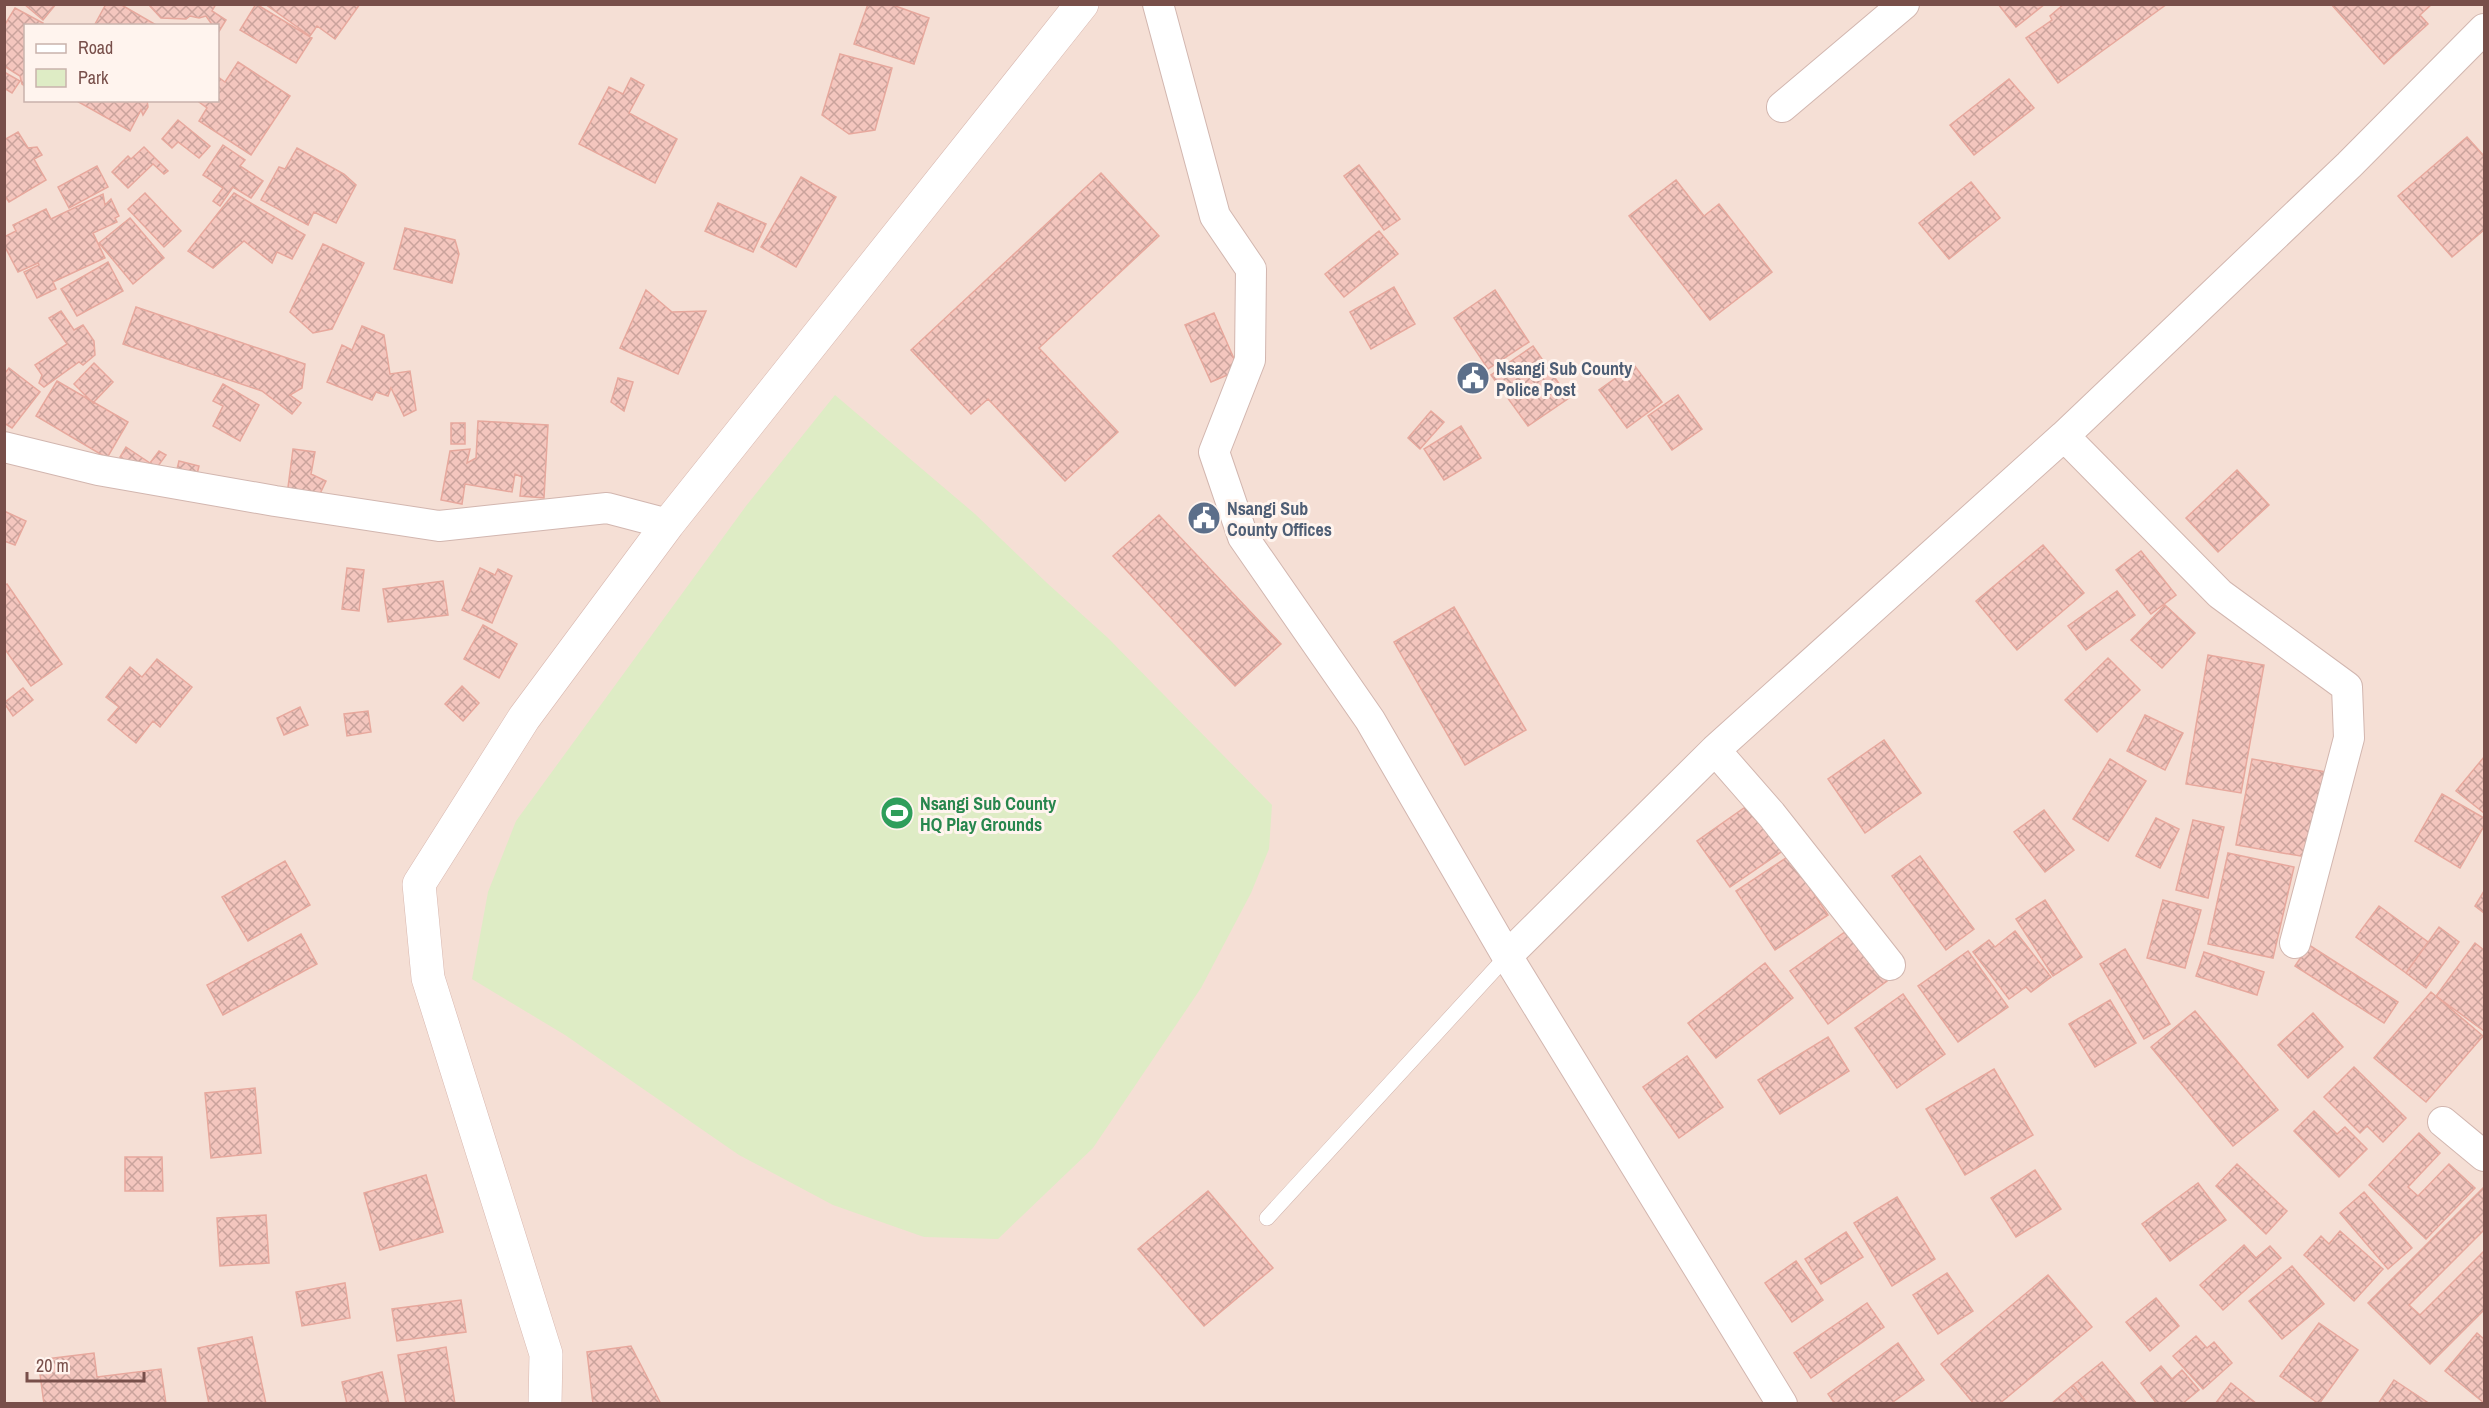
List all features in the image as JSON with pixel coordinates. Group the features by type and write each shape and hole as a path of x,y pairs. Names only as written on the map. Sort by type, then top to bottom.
{"street":[{"path":"545,1404 546,1354 428,978 419,884 524,718 668,524 1082,4"},
{"path":"1158,4 1215,216 1251,269 1251,360 1214,452 1243,537 1370,720 1507,956 1782,1404"},
{"path":"1782,107 1904,4"},
{"path":"1507,956 1715,750 2064,436 2349,165 2484,29"},
{"path":"2064,436 2220,594 2347,687 2349,738 2295,943"},
{"path":"4,447 98,470 275,501 439,526 607,508 668,524"},
{"path":"1715,750 1772,814 1890,964"},
{"path":"2443,1122 2484,1156"}],"lane":[{"path":"1267,1218 1507,956"}],"shaded area":[{"path":"5,5 2484,5 2484,1403 5,1403"}],"green space":[{"name":"Nsangi Sub County HQ Play Grounds","path":"835,395 975,514 1108,638 1272,805 1269,849 1251,893 1201,988 1093,1148 998,1239 924,1237 833,1205 739,1155 565,1035 472,979 488,892 516,821 746,506"}],"building":[{"path":"24,4 56,4 43,20"},
{"path":"106,4 120,4 155,24 95,24"},
{"path":"148,4 216,4 212,11 226,20 219,31 219,24 212,24 206,16 199,18 190,16 186,19 161,18"},
{"path":"256,4 312,38 296,63 240,30"},
{"path":"265,4 360,4 335,39 317,26 310,36"},
{"path":"868,4 890,4 929,18 914,64 854,44"},
{"path":"1998,4 2045,4 2016,27"},
{"path":"2064,4 2167,4 2058,83 2026,38 2052,20 2050,16"},
{"path":"2331,4 2432,4 2420,15 2428,24 2384,64"},
{"path":"15,8 43,23 24,24 24,86 20,76 4,66 4,26"},
{"path":"840,54 892,68 875,130 849,134 822,115"},
{"path":"238,62 290,96 251,155 199,121 207,108 199,102 219,102 219,78 225,82"},
{"path":"4,72 20,81 12,93 4,88"},
{"path":"631,78 644,85 629,113 677,139 655,183 579,144 609,87 623,94"},
{"path":"2009,79 2034,108 1974,155 1950,125"},
{"path":"79,102 147,102 148,107 143,115 141,110 130,131"},
{"path":"178,120 210,146 199,158 178,142 172,148 162,139"},
{"path":"18,132 28,148 37,147 42,155 34,159 46,180 9,202 4,195 4,140"},
{"path":"2467,137 2484,156 2484,230 2452,257 2398,196"},
{"path":"223,145 245,160 240,166 263,181 251,198 233,187 220,206 213,201 223,188 203,175"},
{"path":"144,147 168,171 164,174 153,164 128,188 112,172 128,156 131,159"},
{"path":"297,148 344,174 356,185 336,223 314,212 308,225 261,200 279,167 285,169"},
{"path":"1359,165 1400,219 1384,230 1344,176"},
{"path":"97,166 108,187 69,208 58,187"},
{"path":"1101,173 1159,236 1039,348 1118,432 1065,481 988,399 971,414 911,350"},
{"path":"801,177 836,197 796,267 761,247"},
{"path":"1676,180 1704,216 1719,204 1772,272 1710,320 1629,216"},
{"path":"1971,182 2000,218 1949,259 1919,223"},
{"path":"145,193 181,231 164,247 128,209"},
{"path":"234,193 305,235 292,259 277,252 272,263 244,241 213,268 188,251"},
{"path":"103,194 105,205 111,199 119,216 115,218 117,222 93,233 105,258 53,282 56,289 37,298 24,272 39,265 38,263 18,272 4,245 4,237 16,231 13,225 46,209 51,219"},
{"path":"718,203 766,224 753,252 705,231"},
{"path":"130,218 164,258 133,284 99,243"},
{"path":"405,228 455,240 459,254 452,283 394,269"},
{"path":"1379,231 1398,254 1344,297 1325,274"},
{"path":"323,244 364,263 332,329 313,333 290,312"},
{"path":"108,262 123,291 77,316 61,289"},
{"path":"1394,287 1415,324 1371,349 1350,312"},
{"path":"646,290 672,312 706,311 678,374 620,348"},
{"path":"1495,290 1529,342 1488,369 1454,318"},
{"path":"136,307 305,364 302,388 290,395 301,403 292,414 262,391 123,344"},
{"path":"61,311 74,330 83,325 94,341 95,355 83,365 79,362 44,387 39,383 42,375 35,365 67,344 49,318"},
{"path":"1214,313 1239,370 1211,382 1185,325"},
{"path":"362,326 384,335 390,374 410,371 416,410 404,416 391,388 388,396 376,392 372,400 327,382 342,345 352,350"},
{"path":"1533,346 1569,398 1528,426 1491,375"},
{"path":"94,363 113,382 93,403 74,384"},
{"path":"1634,365 1662,402 1627,428 1599,390"},
{"path":"9,368 40,392 12,428 4,423 4,374"},
{"path":"618,378 633,382 624,411 611,402"},
{"path":"57,381 128,422 107,458 36,416"},
{"path":"223,384 259,405 240,441 213,426 223,406 213,401"},
{"path":"1678,395 1702,429 1672,450 1648,416"},
{"path":"1431,411 1444,422 1420,449 1408,438"},
{"path":"478,421 548,425 544,498 520,496 522,477 515,474 512,492 465,484 462,504 441,500 450,451 470,449 467,463 476,458"},
{"path":"451,423 465,423 465,444 451,444"},
{"path":"1461,426 1481,458 1444,480 1424,449"},
{"path":"126,447 150,463 159,451 166,455 150,477 120,457"},
{"path":"293,449 315,452 311,474 326,481 317,500 287,495"},
{"path":"179,461 199,466 195,482 175,477"},
{"path":"2237,470 2269,505 2218,552 2186,518"},
{"path":"4,511 26,521 15,545 4,541"},
{"path":"1159,515 1281,644 1235,686 1113,556"},
{"path":"2043,545 2084,593 2017,650 1976,601"},
{"path":"2141,551 2176,595 2151,614 2116,570"},
{"path":"347,568 364,570 359,611 342,609"},
{"path":"480,568 495,575 498,569 512,576 492,623 462,610"},
{"path":"443,581 448,615 388,622 383,589"},
{"path":"7,584 62,664 31,686 4,648 4,586"},
{"path":"2117,591 2135,615 2086,650 2068,626"},
{"path":"2165,605 2195,633 2162,668 2131,640"},
{"path":"1454,607 1526,730 1465,765 1394,642"},
{"path":"483,625 517,644 499,678 464,659"},
{"path":"2208,655 2264,665 2241,793 2186,784"},
{"path":"2108,658 2140,690 2097,732 2065,700"},
{"path":"157,659 192,687 160,727 153,721 136,743 108,720 119,707 106,697 130,667 142,677"},
{"path":"462,686 479,703 463,721 445,704"},
{"path":"23,688 33,700 13,716 4,703"},
{"path":"300,707 308,725 284,735 277,718"},
{"path":"368,711 371,732 347,736 344,714"},
{"path":"2145,715 2183,733 2165,770 2127,751"},
{"path":"1884,740 1921,793 1865,833 1828,779"},
{"path":"2484,757 2484,813 2456,791"},
{"path":"2110,759 2146,781 2108,841 2073,819"},
{"path":"2252,759 2327,772 2312,858 2236,845"},
{"path":"2442,794 2484,818 2484,826 2460,868 2415,841"},
{"path":"1751,803 1784,850 1730,887 1697,841"},
{"path":"2044,810 2074,850 2045,872 2014,832"},
{"path":"2156,818 2179,829 2160,868 2136,856"},
{"path":"2193,820 2224,827 2208,898 2176,890"},
{"path":"2228,853 2294,867 2273,958 2208,944"},
{"path":"1789,856 1828,915 1775,950 1736,891"},
{"path":"1920,856 1974,929 1946,950 1892,876"},
{"path":"285,861 310,905 248,941 222,897"},
{"path":"2484,891 2484,913 2475,906"},
{"path":"2045,900 2082,957 2053,976 2016,919"},
{"path":"2163,900 2201,910 2185,968 2147,958"},
{"path":"2379,906 2428,942 2406,973 2356,937"},
{"path":"2439,927 2459,942 2426,988 2406,973"},
{"path":"1849,929 1887,981 1828,1024 1790,971"},
{"path":"2015,931 2051,977 2031,992 2026,987 2009,999 1973,952 1989,940 1995,947"},
{"path":"301,934 317,964 223,1015 207,985"},
{"path":"2475,943 2484,950 2484,1031 2436,996"},
{"path":"2309,945 2398,1002 2384,1023 2295,966"},
{"path":"2125,949 2170,1024 2144,1039 2100,964"},
{"path":"1968,951 2008,1007 1958,1042 1918,986"},
{"path":"2204,952 2264,972 2257,995 2196,976"},
{"path":"1765,963 1793,998 1716,1058 1688,1023"},
{"path":"2431,992 2483,1036 2426,1102 2374,1058"},
{"path":"1903,994 1945,1054 1897,1088 1855,1028"},
{"path":"2110,1000 2136,1043 2095,1067 2069,1024"},
{"path":"2195,1011 2278,1110 2233,1146 2151,1047"},
{"path":"2313,1013 2343,1047 2308,1078 2278,1045"},
{"path":"1828,1037 1849,1071 1780,1114 1758,1080"},
{"path":"1687,1056 1723,1107 1679,1138 1643,1087"},
{"path":"2354,1067 2406,1118 2383,1142 2367,1126 2360,1133 2324,1097"},
{"path":"1994,1069 2033,1135 1965,1175 1926,1109"},
{"path":"255,1088 261,1153 211,1158 205,1093"},
{"path":"2314,1111 2337,1134 2345,1127 2367,1149 2339,1177 2294,1131"},
{"path":"2419,1133 2440,1153 2408,1187 2418,1196 2449,1164 2475,1188 2426,1239 2369,1185"},
{"path":"125,1157 162,1157 163,1191 125,1191"},
{"path":"2237,1164 2287,1211 2266,1234 2216,1186"},
{"path":"2035,1170 2061,1209 2016,1237 1991,1198"},
{"path":"426,1175 443,1232 380,1250 364,1193"},
{"path":"2198,1183 2226,1220 2170,1261 2142,1224"},
{"path":"2484,1187 2484,1230 2409,1305 2420,1315 2484,1251 2484,1310 2430,1364 2368,1303"},
{"path":"1208,1191 1273,1268 1204,1326 1138,1249"},
{"path":"2364,1192 2412,1248 2388,1269 2340,1213"},
{"path":"1897,1197 1935,1259 1892,1286 1854,1223"},
{"path":"266,1215 269,1263 220,1266 217,1218"},
{"path":"2340,1231 2383,1269 2354,1301 2304,1255 2321,1236 2329,1244"},
{"path":"1846,1232 1863,1257 1821,1284 1805,1259"},
{"path":"2244,1245 2256,1258 2270,1246 2281,1258 2223,1310 2200,1285"},
{"path":"1796,1261 1823,1300 1792,1322 1765,1283"},
{"path":"2292,1266 2324,1304 2282,1339 2249,1301"},
{"path":"1947,1273 1973,1311 1938,1334 1913,1295"},
{"path":"2048,1275 2092,1327 1999,1404 1974,1404 1941,1364"},
{"path":"345,1283 350,1318 302,1326 296,1292"},
{"path":"2156,1298 2179,1326 2150,1351 2126,1322"},
{"path":"461,1300 466,1332 397,1341 392,1309"},
{"path":"1867,1303 1884,1327 1811,1378 1794,1353"},
{"path":"2319,1323 2358,1350 2319,1404 2280,1376"},
{"path":"2477,1333 2484,1339 2484,1403 2445,1371"},
{"path":"2196,1336 2207,1348 2214,1342 2232,1363 2203,1389 2173,1356"},
{"path":"252,1337 266,1404 209,1404 198,1348"},
{"path":"1898,1343 1924,1380 1890,1404 1835,1404 1828,1394"},
{"path":"631,1346 661,1404 593,1404 587,1352"},
{"path":"446,1347 455,1404 406,1404 398,1355"},
{"path":"94,1353 97,1377 161,1369 166,1404 44,1404 38,1360"},
{"path":"2102,1362 2137,1404 2088,1404 2073,1385"},
{"path":"2161,1366 2172,1379 2182,1370 2199,1390 2182,1404 2157,1404 2141,1383"},
{"path":"382,1372 389,1404 347,1404 342,1382"},
{"path":"2394,1380 2430,1404 2378,1404"},
{"path":"2231,1383 2257,1404 2215,1404"},
{"path":"2073,1385 2088,1404 2051,1404"}],"place":[{"name":"Nsangi Sub County Police Post","path":"1473,378"},
{"name":"Nsangi Sub County Offices","path":"1204,518"},
{"name":"Nsangi Sub County HQ Play Grounds","path":"897,813"}]}
